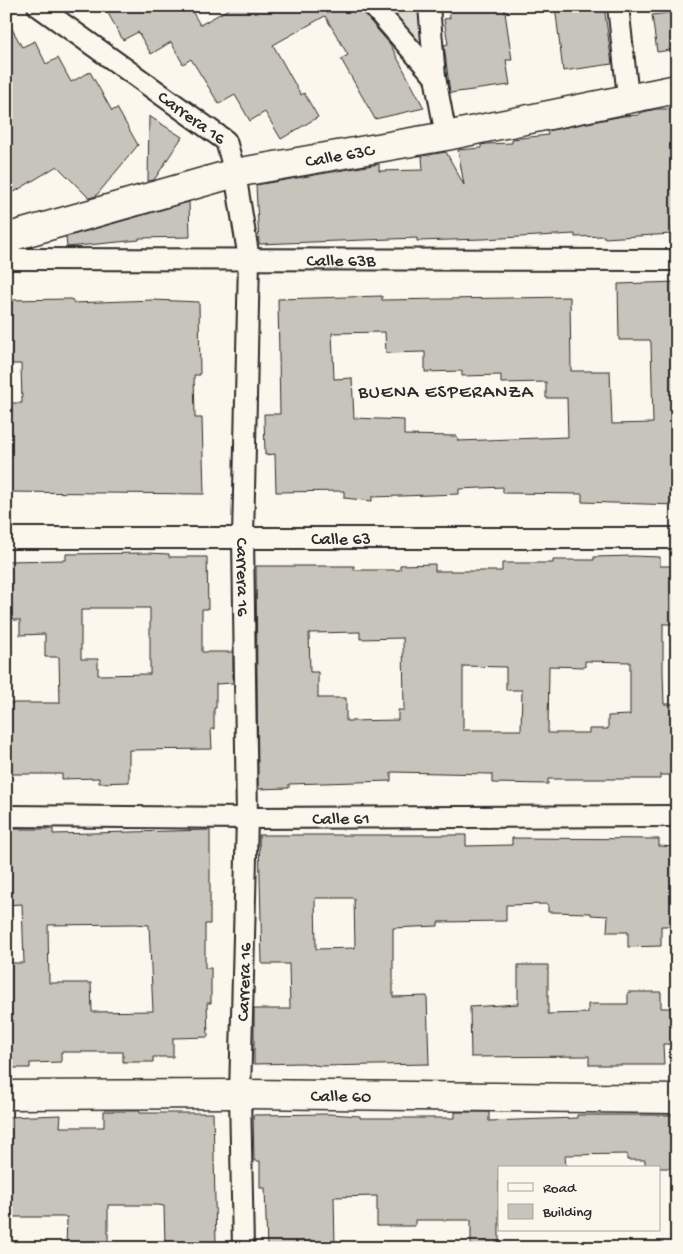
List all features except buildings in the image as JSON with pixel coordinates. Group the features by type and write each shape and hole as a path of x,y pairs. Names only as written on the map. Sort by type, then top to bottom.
{"street":[{"name":"Carrera 16","path":"38,6 226,141 234,173 249,259 243,538 247,818 240,1094 243,1248"},
{"path":"373,6 435,77"},
{"path":"429,6 435,77 446,136"},
{"path":"618,6 628,97"},
{"name":"Calle 63C","path":"6,238 234,173 446,136 628,97 677,89"},
{"name":"Calle 63B","path":"6,259 677,260"},
{"name":"Calle 63","path":"6,538 677,538"},
{"name":"Calle 61","path":"6,816 247,818 677,816"},
{"name":"Calle 60","path":"6,1095 240,1094 677,1100"}],"shaded area":[{"path":"380,6 418,6 422,48"}],"district":[{"name":"BUENA ESPERANZA","path":"446,390"}]}
